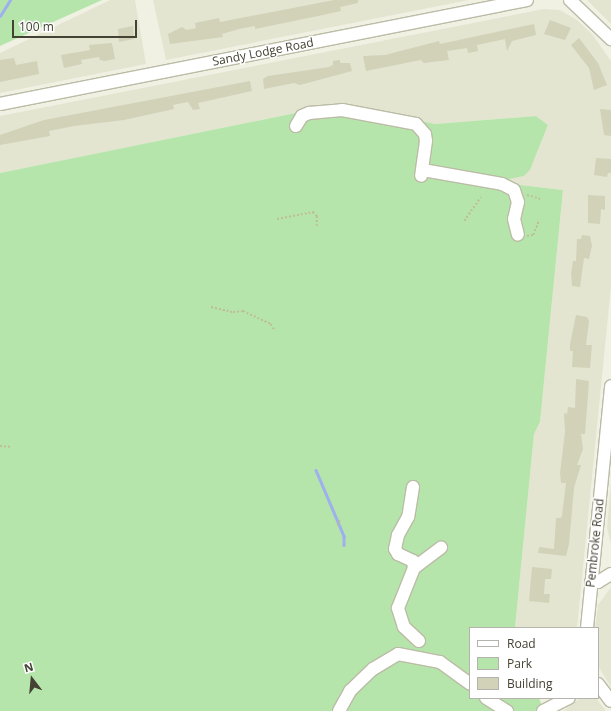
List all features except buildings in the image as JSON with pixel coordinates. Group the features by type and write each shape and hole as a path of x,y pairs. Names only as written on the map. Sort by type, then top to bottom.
{"street":[{"name":"Sandy Lodge Road","path":"0,104 527,0"},
{"path":"570,0 611,39"},
{"path":"296,126 302,116 309,113 342,110 416,124 425,134 422,173 502,184 514,190 517,196 514,219 517,233"},
{"name":"Pembroke Road","path":"587,627 611,386"},
{"path":"413,487 408,517 398,535 395,549 398,554 413,561 414,568 399,613 404,627 419,641"},
{"path":"414,568 441,548"},
{"path":"592,582 598,582 611,574"},
{"path":"339,711 350,691 373,669 398,654 440,662 469,683"},
{"path":"599,685 611,701"},
{"path":"488,699 506,711"},
{"path":"543,711 567,699"}],"path":[{"path":"517,196 541,199"},
{"path":"464,221 481,197"},
{"path":"277,219 313,212 317,216 317,226"},
{"path":"517,233 531,236 539,220"},
{"path":"212,307 233,312 243,311 271,324 275,331"},
{"path":"0,446 12,447"},
{"path":"337,526 340,520"}],"shaded area":[{"path":"110,0 135,0 146,64 0,93 0,53"},
{"path":"153,0 469,0 166,60"},
{"path":"587,0 611,0 611,24"},
{"path":"544,9 560,10 577,20 592,34 611,61 611,286 577,627 515,627 534,434 540,422 563,190 520,185 508,178 524,176 530,170 548,125 536,116 435,124 364,109 325,107 0,173 0,116"},
{"path":"611,484 611,545 607,528"},
{"path":"611,587 611,687 599,668 599,627 595,627 598,605"},
{"path":"579,699 597,699 606,711 563,711"}],"green space":[{"path":"0,0 102,0 0,46"},
{"path":"325,107 364,109 435,124 536,116 548,125 530,170 524,176 509,179 520,185 563,190 540,422 534,434 515,627 469,627 469,699 539,699 544,711 0,711 0,173"}],"waterway":[{"path":"0,16 10,0"},
{"path":"316,470 344,536 344,545"}]}
